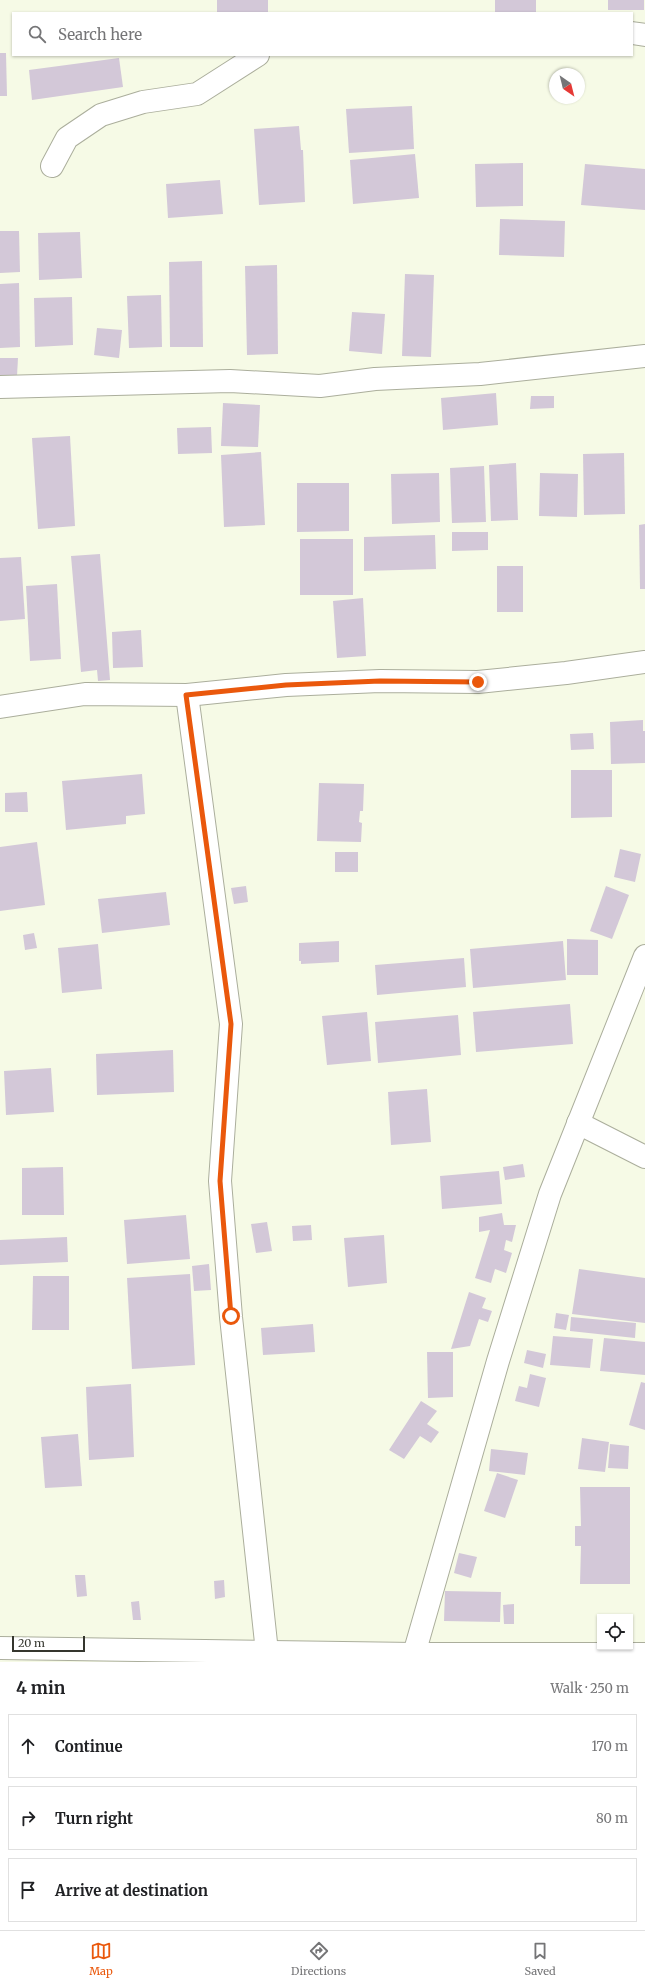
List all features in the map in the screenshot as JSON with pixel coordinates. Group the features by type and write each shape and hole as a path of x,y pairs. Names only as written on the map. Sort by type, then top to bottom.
{"street":[{"path":"633,33 645,35"},
{"path":"52,166 67,138 101,115 143,102 197,94 256,56"},
{"path":"0,387 230,381 320,386 375,380 480,374 645,356"},
{"path":"0,707 85,694 186,695 286,685 372,681 478,682 566,673 645,662"},
{"path":"186,695 231,1024 220,1181 231,1316 267,1652"},
{"path":"414,1658 498,1361 548,1201 645,956"},
{"path":"578,1123 645,1157"},
{"path":"0,1648 267,1652 414,1658 645,1654"}],"building":[{"path":"217,0 268,0 268,12 217,12"},
{"path":"495,0 536,0 536,12 495,12"},
{"path":"608,0 644,0 644,10 608,10"},
{"path":"0,53 6,53 7,96 0,96"},
{"path":"119,58 123,87 32,100 29,70"},
{"path":"412,106 414,149 349,153 346,109"},
{"path":"299,126 301,150 303,150 305,202 259,205 254,129"},
{"path":"415,154 419,198 353,204 350,160"},
{"path":"523,163 523,206 476,207 475,164"},
{"path":"585,164 645,169 645,210 581,205"},
{"path":"220,180 223,214 168,218 166,184"},
{"path":"500,219 565,221 564,257 499,255"},
{"path":"0,231 19,231 20,272 0,273"},
{"path":"80,232 82,278 39,280 38,233"},
{"path":"202,261 203,347 170,347 169,262"},
{"path":"277,265 278,354 247,355 245,266"},
{"path":"405,274 434,275 431,357 402,356"},
{"path":"19,283 20,347 0,348 0,284"},
{"path":"161,295 162,347 129,348 127,296"},
{"path":"72,297 73,345 35,347 34,298"},
{"path":"352,312 385,314 382,354 349,351"},
{"path":"97,328 122,330 119,358 94,355"},
{"path":"0,358 18,358 17,376 0,377"},
{"path":"496,393 498,425 443,430 441,398"},
{"path":"531,396 554,396 554,408 530,409"},
{"path":"223,403 260,405 258,447 221,446"},
{"path":"211,427 212,453 178,454 177,428"},
{"path":"70,436 75,526 38,529 32,438"},
{"path":"261,452 265,525 224,527 221,455"},
{"path":"624,453 625,514 584,515 583,454"},
{"path":"516,463 518,520 491,521 489,465"},
{"path":"484,466 486,522 452,523 450,468"},
{"path":"439,473 440,522 392,524 391,474"},
{"path":"540,473 578,474 577,517 539,516"},
{"path":"297,483 349,483 349,531 297,532"},
{"path":"645,524 645,589 640,589 639,525"},
{"path":"452,532 488,532 488,550 452,551"},
{"path":"435,535 436,569 364,571 364,537"},
{"path":"300,539 353,539 353,595 300,595"},
{"path":"100,554 110,680 98,681 97,670 81,672 71,556"},
{"path":"21,557 25,619 0,621 0,558"},
{"path":"497,566 523,566 523,612 497,612"},
{"path":"57,584 61,659 30,661 26,586"},
{"path":"363,598 366,656 337,658 333,601"},
{"path":"141,630 143,667 113,668 112,632"},
{"path":"643,720 643,731 645,731 645,763 611,764 610,722"},
{"path":"593,733 594,749 571,750 570,734"},
{"path":"571,770 612,770 612,817 571,818"},
{"path":"142,774 145,814 126,816 126,824 66,830 62,781"},
{"path":"319,783 364,784 363,811 360,811 359,822 362,823 361,842 317,841"},
{"path":"27,792 28,812 5,812 5,793"},
{"path":"37,842 45,905 0,911 0,847"},
{"path":"620,849 641,854 635,882 614,877"},
{"path":"335,852 358,852 358,872 335,872"},
{"path":"246,886 248,902 234,904 231,888"},
{"path":"606,886 629,895 612,939 590,931"},
{"path":"166,892 170,925 102,933 98,899"},
{"path":"34,933 37,948 25,950 23,935"},
{"path":"567,939 598,940 598,975 567,975"},
{"path":"339,941 339,962 301,964 301,961 299,961 299,943"},
{"path":"563,941 566,980 473,988 470,949"},
{"path":"98,944 102,989 62,993 58,948"},
{"path":"464,958 466,987 377,995 375,965"},
{"path":"570,1004 573,1044 476,1052 473,1012"},
{"path":"367,1012 371,1061 327,1065 322,1016"},
{"path":"458,1015 461,1055 378,1063 375,1022"},
{"path":"173,1050 174,1092 97,1095 96,1054"},
{"path":"51,1068 54,1112 6,1115 4,1071"},
{"path":"427,1089 431,1142 391,1145 388,1092"},
{"path":"523,1164 525,1177 505,1180 503,1167"},
{"path":"63,1167 64,1215 22,1215 22,1168"},
{"path":"499,1171 502,1204 442,1209 440,1176"},
{"path":"502,1213 504,1225 516,1225 512,1242 506,1240 504,1250 512,1253 506,1273 495,1269 491,1283 475,1278 490,1230 479,1232 479,1217"},
{"path":"186,1215 190,1259 127,1264 124,1220"},
{"path":"267,1222 272,1251 256,1253 251,1224"},
{"path":"311,1225 312,1240 293,1241 292,1226"},
{"path":"384,1235 387,1283 348,1287 344,1238"},
{"path":"67,1237 68,1262 0,1265 0,1240"},
{"path":"209,1264 211,1290 194,1291 192,1266"},
{"path":"579,1269 645,1278 645,1323 572,1314"},
{"path":"190,1274 195,1365 132,1369 127,1278"},
{"path":"33,1276 69,1276 69,1330 32,1330"},
{"path":"469,1292 486,1298 482,1308 492,1311 488,1322 479,1319 470,1346 451,1349"},
{"path":"556,1313 569,1315 566,1330 554,1328"},
{"path":"571,1317 636,1323 635,1338 570,1331"},
{"path":"313,1324 315,1352 263,1355 261,1328"},
{"path":"553,1336 593,1339 590,1368 550,1365"},
{"path":"604,1338 645,1342 645,1375 600,1371"},
{"path":"527,1350 546,1354 543,1368 524,1363"},
{"path":"427,1352 453,1352 453,1397 428,1398"},
{"path":"530,1374 546,1378 539,1407 515,1401 519,1386 527,1388"},
{"path":"641,1382 645,1383 645,1430 629,1425"},
{"path":"131,1384 134,1457 89,1460 86,1387"},
{"path":"421,1401 437,1411 427,1424 439,1432 431,1443 420,1436 404,1459 389,1450"},
{"path":"78,1434 82,1486 45,1488 41,1437"},
{"path":"582,1438 609,1442 605,1472 578,1469"},
{"path":"610,1444 629,1446 628,1469 608,1468"},
{"path":"491,1449 528,1453 525,1475 489,1471"},
{"path":"497,1473 518,1480 505,1518 484,1511"},
{"path":"580,1487 630,1487 630,1584 580,1584 581,1546 575,1546 575,1526 581,1526"},
{"path":"459,1553 477,1557 471,1578 454,1573"},
{"path":"75,1575 85,1575 87,1596 77,1597"},
{"path":"224,1580 225,1597 215,1599 214,1581"},
{"path":"445,1591 501,1592 500,1622 444,1621"},
{"path":"139,1601 141,1620 133,1620 131,1602"},
{"path":"514,1604 514,1624 504,1624 503,1605"}],"route":[{"path":"231,1316 220,1181 231,1024 186,695 286,685 380,681 478,682"}]}
